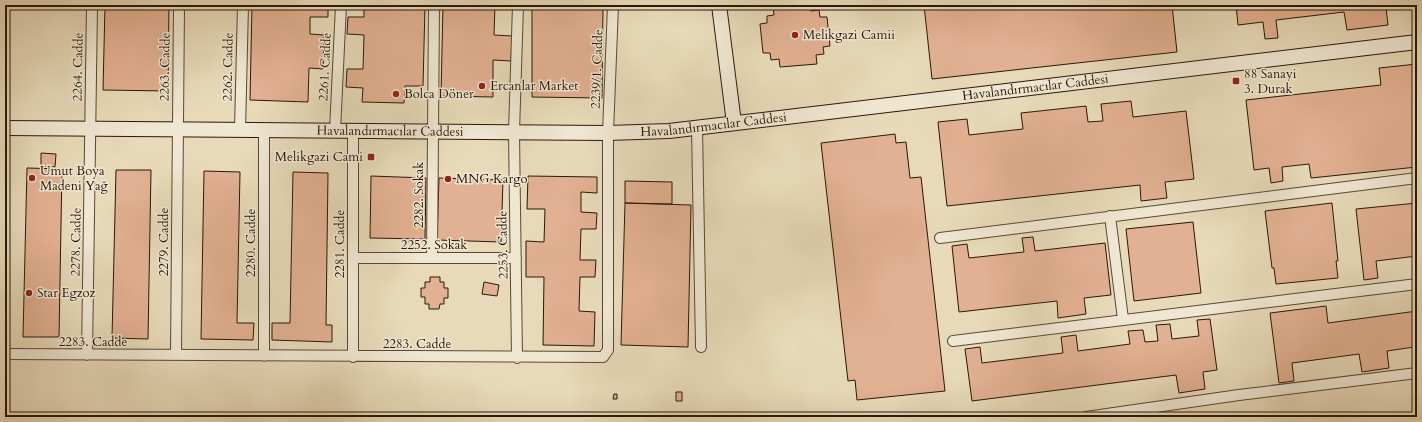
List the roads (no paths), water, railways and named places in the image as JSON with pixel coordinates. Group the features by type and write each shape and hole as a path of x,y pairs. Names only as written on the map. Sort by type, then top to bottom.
{"street":[{"name":"2264. Cadde","path":"90,129 92,5"},
{"name":"2263. Cadde","path":"178,130 179,5"},
{"name":"2262. Cadde","path":"240,130 243,5"},
{"name":"2261. Cadde","path":"335,131 341,5"},
{"name":"2282. Sokak","path":"432,258 434,5"},
{"name":"2253. Cadde","path":"517,358 514,132 518,5"},
{"name":"2239/1. Cadde","path":"608,133 613,5"},
{"path":"718,5 734,123"},
{"name":"Havalandırmacılar Caddesi","path":"5,128 608,133 697,128 1417,42"},
{"path":"697,128 702,346"},
{"name":"2278. Cadde","path":"87,355 90,129"},
{"name":"2279. Cadde","path":"176,355 178,130"},
{"name":"2280. Cadde","path":"264,130 264,356"},
{"name":"2281. Cadde","path":"353,131 353,357"},
{"name":"2283. Cadde","path":"5,354 600,358 607,353 608,133"},
{"path":"940,238 1417,178"},
{"path":"1110,216 1123,319"},
{"name":"2252. Sokak","path":"353,258 516,258"},
{"path":"953,341 1417,284"},
{"path":"1086,417 1239,395 1417,374"}],"place":[{"name":"Melikgazi Camii","path":"795,35"},
{"name":"88 Sanayi 3. Durak","path":"1236,81"},
{"name":"Ercanlar Market","path":"482,86"},
{"name":"Bolca Döner","path":"396,94"},
{"name":"Melikgazi Cami","path":"371,157"},
{"name":"Umut Boya Madeni Yağ","path":"32,178"},
{"name":"MNG Kargo","path":"448,179"},
{"name":"Star Egzoz","path":"29,293"}]}
